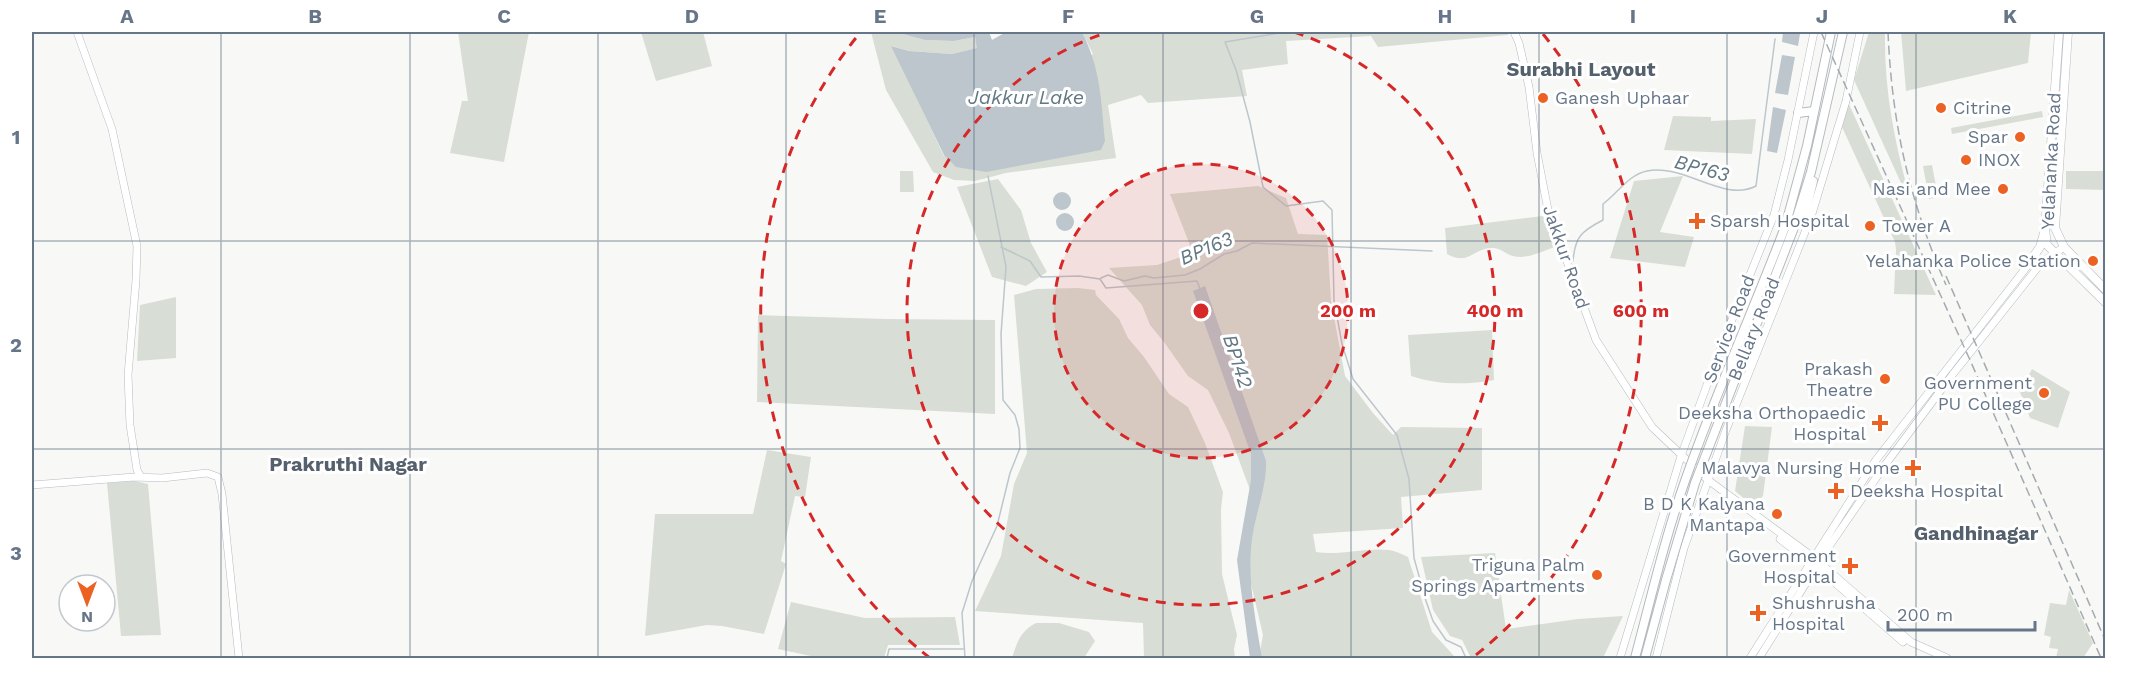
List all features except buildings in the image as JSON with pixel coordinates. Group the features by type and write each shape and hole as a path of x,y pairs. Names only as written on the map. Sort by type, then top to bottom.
{"highway":[{"name":"Bellary Road","path":"1635,658 1665,542 1687,476 1789,229 1831,32"},
{"name":"Bellary Road","path":"1645,658 1695,483 1811,172 1843,32"},
{"path":"1798,113 1814,111"},
{"path":"1808,224 1805,215 1814,183 1811,172"}],"main road":[{"path":"77,32 112,129 137,246 128,375 130,425 137,470 141,477"},
{"name":"Jakkur Road","path":"1514,32 1519,43 1529,87 1537,153 1548,210 1596,340 1652,427 1708,480 1814,562"},
{"name":"Service Road","path":"1620,658 1681,456 1719,352 1774,215 1814,32"},
{"path":"1656,658 1692,524 1808,224 1846,101 1860,32"},
{"name":"Yelahanka Road","path":"2059,32 2045,229 2047,245 2052,256 2106,303"},
{"name":"Yelahanka Road","path":"2068,32 2055,228 2064,247 2106,290"},
{"path":"1759,658 1876,460 2034,257 2040,247 2045,229"},
{"path":"2034,257 2059,238"},
{"path":"1750,658 1814,562 1935,398 2042,262 2064,247"},
{"path":"32,485 141,477 162,478 207,473 218,477 222,494 239,658"},
{"path":"1692,524 1698,517 1706,494 1713,490 1814,562 1911,642 1947,658"},
{"path":"1814,562 1909,647 1934,658"}],"shaded area":[{"path":"458,32 529,32 504,162 450,153 462,101 468,101"},
{"path":"641,32 703,32 712,66 656,81"},
{"path":"871,32 895,32 925,40 954,41 975,37 978,48 952,54 909,51 892,46 944,156 1093,54 1082,32 1507,32 1508,35 1378,47 1371,36 1286,41 1288,64 1242,70 1247,96 1148,103 1141,95 1108,105 1116,158 1006,173 975,181 954,180 933,172 886,90"},
{"path":"1869,32 1885,32 1886,74 1891,114 1909,195 1906,194 1854,80"},
{"path":"1901,32 2031,32 2028,63 1906,91"},
{"path":"1848,102 1936,295 1894,294 1895,242 1842,127"},
{"path":"2042,111 2043,117 1952,134 1951,128"},
{"path":"1673,116 1711,117 1711,121 1756,119 1752,154 1664,150"},
{"path":"1932,165 1938,197 1929,199 1923,166"},
{"path":"900,171 913,171 914,192 900,192"},
{"path":"2066,171 2105,171 2105,190 2066,189"},
{"path":"1683,176 1660,232 1694,237 1685,267 1610,258 1634,181"},
{"path":"998,179 1021,210 1031,243 1047,272 1026,286 992,277 957,187"},
{"path":"1258,186 1286,198 1298,234 1327,235 1331,301 1345,376 1393,435 1401,427 1482,428 1482,490 1401,497 1403,528 1313,534 1316,552 1334,553 1380,549 1394,551 1408,557 1432,632 1456,658 1260,658 1263,635 1248,571 1250,490 1229,433 1208,390 1188,376 1150,325 1142,305 1109,268 1157,265 1193,253 1170,194"},
{"path":"1543,216 1555,247 1524,257 1513,256 1494,248 1485,249 1465,258 1447,254 1445,228"},
{"path":"1036,289 1095,290 1096,295 1119,319 1128,338 1169,394 1188,407 1205,443 1223,492 1222,574 1237,635 1235,658 1144,658 1143,623 975,611 1001,556 1014,484 1027,453 1014,295"},
{"path":"176,297 176,358 137,361 140,305"},
{"path":"758,315 995,320 995,414 757,402"},
{"path":"1492,330 1494,380 1452,383 1411,376 1408,335"},
{"path":"2032,369 2070,392 2058,428 2030,418 2020,392"},
{"path":"1745,426 1772,427 1763,496 1753,506 1735,491"},
{"path":"767,450 811,457 805,497 795,496 781,561 786,564 764,634 707,625 645,636 655,514 753,514"},
{"path":"135,481 148,484 161,635 121,636 107,483"},
{"path":"1495,553 1506,629 1578,619 1623,616 1603,658 1471,658 1462,640 1450,636 1433,610 1421,557"},
{"path":"2069,590 2093,643 2083,658 2056,658 2058,649 2049,648 2051,637 2044,635 2050,603 2066,605"},
{"path":"791,602 865,618 955,617 960,645 888,645 884,658 820,658 778,649"},
{"path":"1036,623 1059,623 1089,632 1095,641 1084,658 1012,658 1023,634"}],"water":[{"name":"Jakkur Lake","path":"895,32 989,32 992,40 1006,32 1082,32 1097,72 1105,141 1101,150 986,172 956,167 944,155 891,46 909,51 952,54 977,48 975,37 954,41 925,40"},
{"path":"1783,32 1800,34 1798,46 1782,42"},
{"path":"1782,55 1795,57 1788,95 1775,93"},
{"path":"1773,107 1786,110 1777,153 1767,151"},
{"path":"1062,192 1068,195 1071,201 1068,207 1062,210 1056,207 1053,201 1056,195"},
{"path":"1065,213 1071,216 1074,222 1071,228 1065,231 1059,228 1056,222 1059,216"},
{"path":"1205,286 1266,461 1264,483 1252,537 1250,562 1253,603 1262,658 1250,658 1237,560 1251,480 1251,454 1193,291"}],"waterway":[{"path":"1285,32 1225,42 1236,70 1250,122 1263,187 1286,206 1323,201 1332,210 1334,300 1342,344 1353,379 1397,435 1409,479 1414,558 1426,601 1433,621 1446,640 1461,647 1466,658"},
{"name":"BP163","path":"1573,261 1581,235 1603,220 1603,204 1640,173 1661,170 1675,172 1731,190 1744,190 1756,186 1775,39"},
{"path":"965,658 962,613 972,581 997,526 1010,473 1020,448 1019,429 1015,415 1003,400 1001,334 1006,267 988,176"},
{"name":"BP163","path":"1101,278 1108,275 1124,281 1145,276 1154,278 1185,275 1200,269 1224,254 1237,251 1252,243 1432,251"},
{"name":"BP163","path":"1001,247 1030,261 1041,277 1079,276 1100,279 1106,288 1197,281 1200,289"},
{"path":"887,658 889,649 963,649"}],"railway":[{"path":"1821,32 1970,360 2101,658"},
{"path":"1888,32 1898,130 1912,192 1946,285"},
{"path":"1946,276 2106,642"}],"place":[{"name":"Ganesh Uphaar","path":"1543,98"},
{"name":"Citrine","path":"1941,108"},
{"name":"Spar","path":"2020,137"},
{"name":"INOX","path":"1966,160"},
{"name":"Nasi and Mee","path":"2003,189"},
{"name":"Sparsh Hospital","path":"1697,221"},
{"name":"Tower A","path":"1870,226"},
{"name":"Yelahanka Police Station","path":"2093,261"},
{"name":"Prakash Theatre","path":"1885,379"},
{"name":"Government PU College","path":"2044,393"},
{"name":"Deeksha Orthopaedic Hospital","path":"1880,423"},
{"name":"Malavya Nursing Home","path":"1913,468"},
{"name":"Deeksha Hospital","path":"1836,491"},
{"name":"B D K Kalyana Mantapa","path":"1777,514"},
{"name":"Government Hospital","path":"1850,566"},
{"name":"Triguna Palm Springs Apartments","path":"1597,575"},
{"name":"Shushrusha Hospital","path":"1758,613"}],"district":[{"name":"Surabhi Layout","path":"1581,69"},
{"name":"Prakruthi Nagar","path":"348,464"},
{"name":"Gandhinagar","path":"1976,533"}],"water label":[{"name":"BP142","path":"1238,361"}]}
